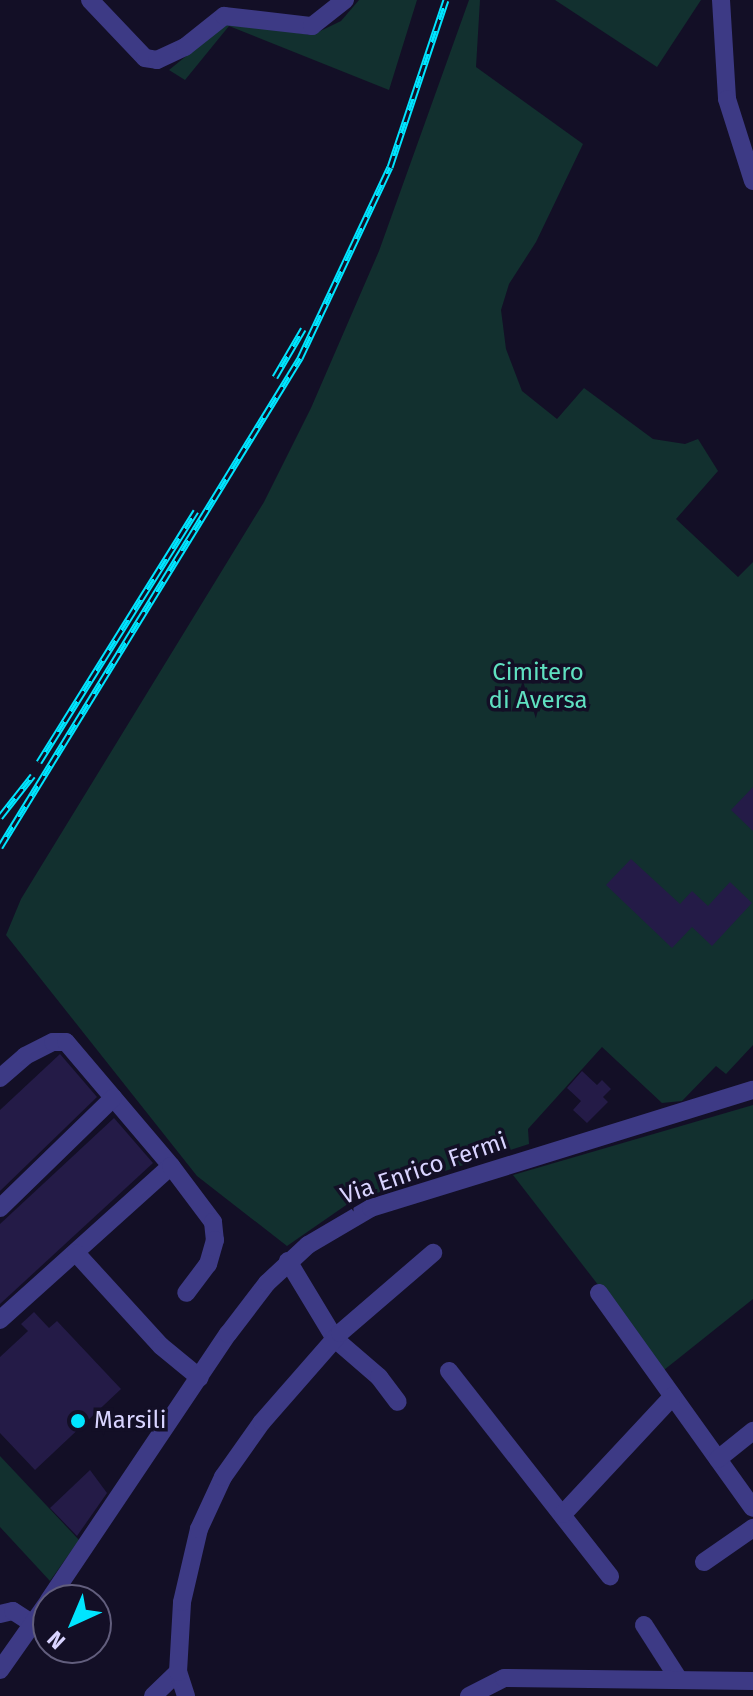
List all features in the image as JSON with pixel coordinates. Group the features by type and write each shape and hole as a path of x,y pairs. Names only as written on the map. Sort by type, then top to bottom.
{"street":[{"path":"90,0 145,58 157,60 185,47 224,16 312,26 345,0"},
{"path":"721,0 727,99 753,181"},
{"path":"0,1078 25,1056 53,1042 66,1042 171,1166 213,1222 215,1240 208,1264 186,1293"},
{"name":"Via Enrico Fermi","path":"61,1584 236,1324 288,1261 337,1224 371,1208 753,1090"},
{"path":"0,1208 113,1098"},
{"path":"0,1320 171,1166"},
{"path":"76,1253 161,1346 200,1378"},
{"path":"186,1696 178,1672 182,1602 205,1516 223,1477 262,1422 335,1339 433,1253"},
{"path":"288,1261 335,1339 379,1377 398,1402"},
{"path":"599,1293 753,1508"},
{"path":"449,1371 610,1576"},
{"path":"563,1514 673,1396"},
{"path":"718,1459 753,1431"},
{"path":"704,1562 753,1528"},
{"path":"0,1614 13,1611 32,1623"},
{"name":"Via Enrico Fermi","path":"0,1670 32,1625"},
{"path":"644,1625 678,1678"},
{"path":"153,1696 178,1672"},
{"path":"469,1696 504,1678 753,1681"}],"green space":[{"path":"359,0 417,0 389,90 229,26 185,80 169,70 227,23 312,35 341,21"},
{"name":"Cimitero di Aversa","path":"469,0 480,0 476,67 583,144 536,242 509,284 501,310 506,349 522,391 557,419 584,388 653,439 685,444 698,439 718,471 676,519 738,577 753,562 753,1045 726,1074 716,1066 682,1101 662,1103 602,1047 528,1129 529,1144 352,1201 287,1246 197,1176 6,935 21,899 264,502 311,408 379,251"},
{"path":"555,0 701,0 657,67"},
{"path":"753,1105 753,1299 664,1370 513,1175"},
{"path":"0,1456 79,1540 50,1581 0,1527"}],"building":[{"path":"753,787 753,831 731,810"},
{"path":"631,859 680,904 692,891 708,906 730,882 752,903 712,946 692,927 672,948 606,885"},
{"path":"60,1054 97,1097 0,1191 0,1110"},
{"path":"582,1071 597,1085 602,1080 611,1089 603,1097 608,1102 587,1123 573,1110 581,1101 567,1088"},
{"path":"114,1118 153,1163 0,1304 0,1224"},
{"path":"34,1312 49,1328 57,1321 121,1389 35,1470 0,1433 0,1357 28,1331 21,1324"},
{"path":"90,1470 107,1493 77,1536 50,1508"}],"railway":[{"path":"0,847 300,358 390,167 446,0"},
{"path":"275,377 303,329"},
{"path":"39,762 196,511"},
{"path":"0,817 33,775"}],"place":[{"name":"Marsili","path":"78,1421"}]}
